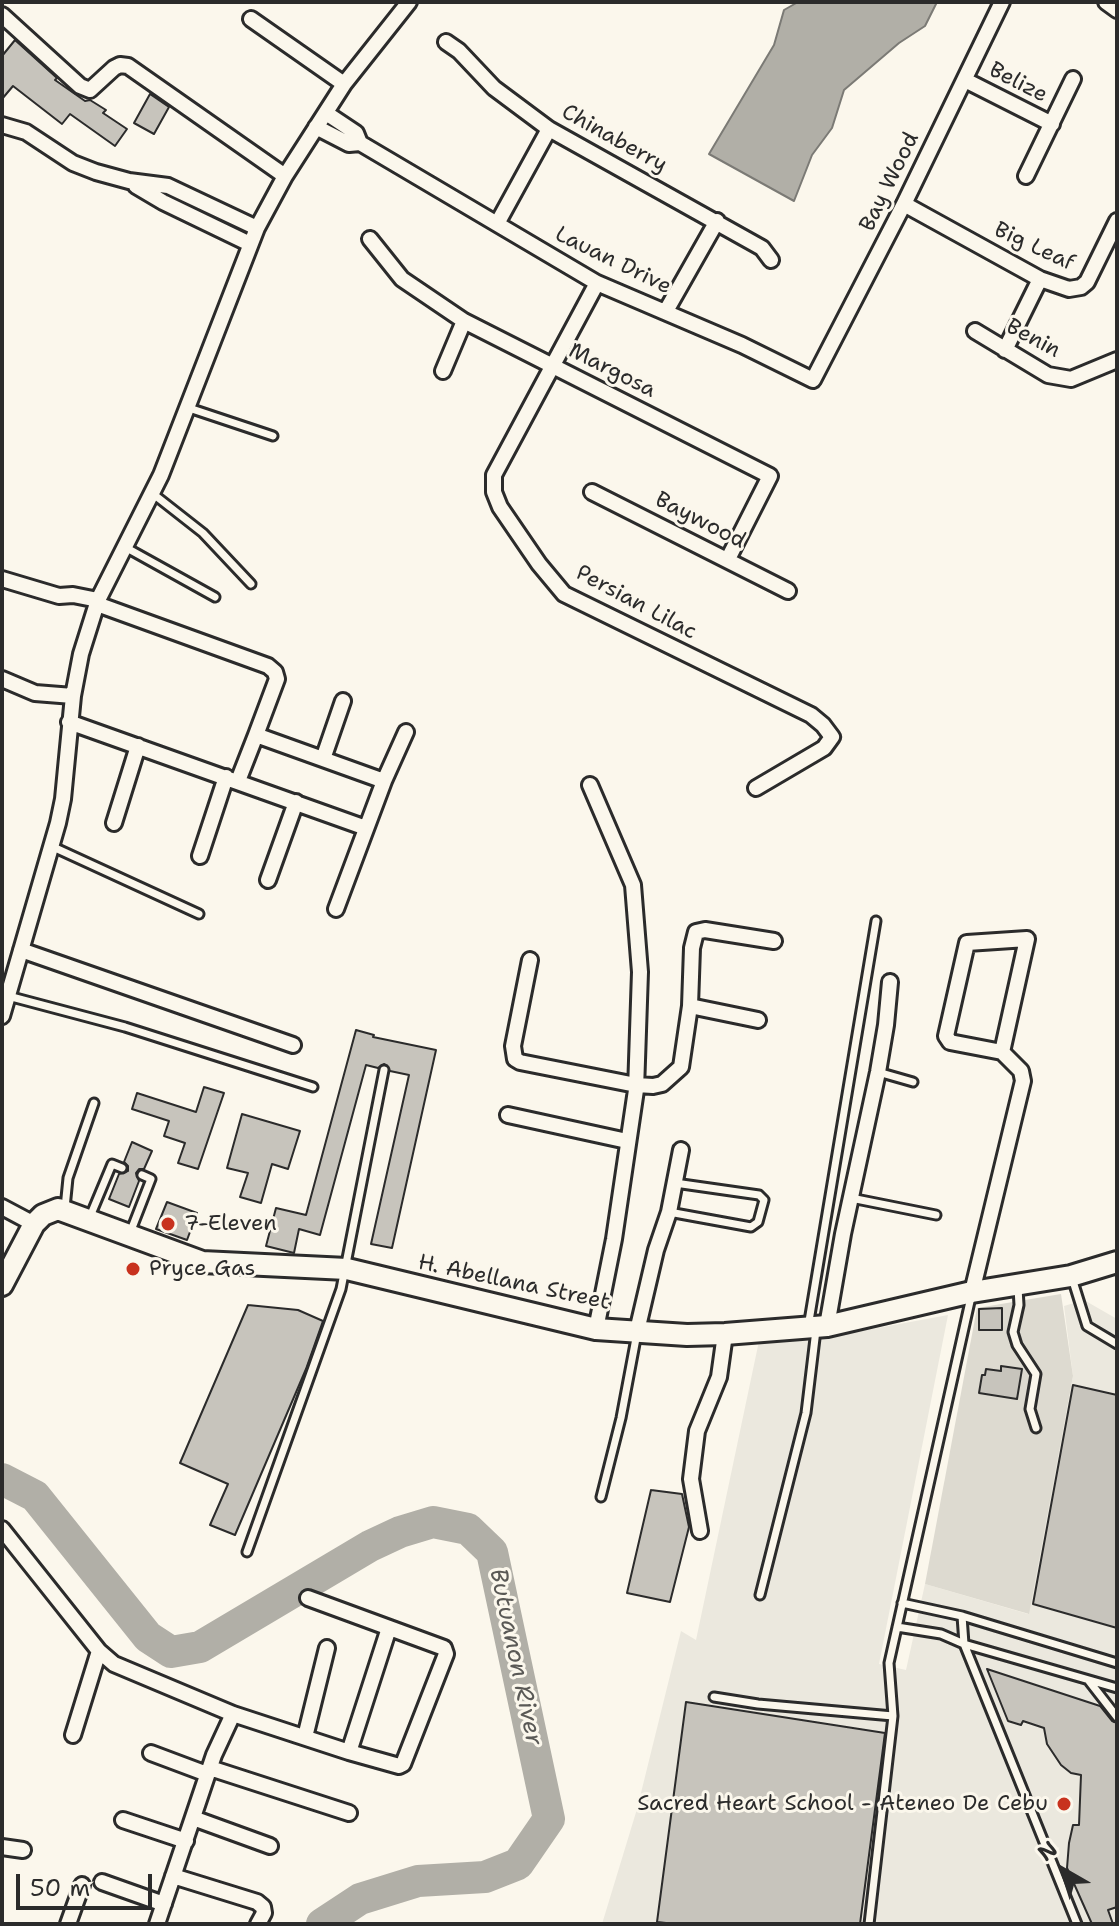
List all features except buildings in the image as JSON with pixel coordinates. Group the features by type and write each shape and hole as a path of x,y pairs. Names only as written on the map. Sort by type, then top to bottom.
{"main road":[{"name":"H. Abellana Street","path":"49,1215 89,1219 202,1262 347,1269 596,1329 637,1331 725,1334 817,1327 972,1292 1071,1276 1116,1258"},
{"path":"2,1285 49,1215"}],"street":[{"path":"2,1016 63,799 73,696 81,654 98,602 182,426 257,228 285,176 344,84 409,2"},
{"name":"Bay Wood","path":"813,380 904,204 1002,2"},
{"path":"1106,2 1117,10"},
{"path":"2,15 80,86 90,90 114,68 128,66 285,176"},
{"path":"251,19 344,84"},
{"name":"Chinaberry","path":"446,42 459,51 494,88 549,129 717,221 762,248 771,260"},
{"path":"1026,176 1073,79"},
{"name":"Belize","path":"965,80 1052,124"},
{"name":"Lauan Drive","path":"326,113 356,133 360,143"},
{"path":"2,125 26,132 73,163 129,181 168,186 257,228"},
{"name":"Lauan Drive","path":"316,127 349,144 360,143 597,283 742,345 813,380"},
{"path":"498,222 549,129"},
{"path":"129,181 163,202 250,244"},
{"name":"Big Leaf","path":"904,204 1040,279 1069,289 1081,287 1090,276 1117,221"},
{"path":"666,311 717,221"},
{"name":"Margosa","path":"370,239 402,279 464,321 770,476 728,559"},
{"path":"1005,350 1040,279"},
{"name":"Persian Lilac","path":"597,283 494,475 494,492 500,507 539,564 564,594 811,715 823,725 832,737 824,748 756,788"},
{"path":"443,371 464,321"},
{"name":"Benin","path":"975,331 1048,375 1071,379 1117,360"},
{"name":"Baywood","path":"592,492 788,591"},
{"path":"2,579 59,596 73,595 98,602 268,666 275,672 277,679 256,735 232,779 200,856"},
{"path":"2,679 35,693 73,696"},
{"path":"323,759 343,701"},
{"path":"69,722 366,828"},
{"path":"336,909 384,781 406,732"},
{"path":"256,735 384,781"},
{"path":"114,823 138,746"},
{"path":"590,785 633,885 640,972 636,1085 614,1239 596,1329"},
{"path":"268,880 296,802"},
{"path":"530,960 513,1046 515,1059 636,1085 662,1084 681,1067 696,932 705,930 774,941"},
{"path":"972,1292 1023,1081 1021,1071 1002,1052 956,1044 946,1039 965,947 973,941 1027,939 1002,1052"},
{"path":"21,950 293,1045"},
{"path":"817,1327 851,1198 878,1072 890,982"},
{"path":"690,1006 758,1020"},
{"path":"508,1115 627,1141"},
{"path":"637,1331 656,1250 669,1212 681,1150"},
{"path":"2,1207 49,1215"},
{"path":"700,1531 691,1479 697,1431 719,1377 725,1334"},
{"path":"2,1529 99,1651 114,1664 233,1714 349,1752 399,1766 403,1764 446,1654 440,1645 308,1598"},
{"path":"349,1752 389,1628"},
{"path":"305,1737 327,1648"},
{"path":"73,1735 99,1651"},
{"path":"157,1924 209,1771 233,1714"},
{"path":"151,1753 349,1813"},
{"path":"193,1818 270,1846"},
{"path":"123,1820 186,1841"},
{"path":"2,1847 23,1850"},
{"path":"173,1876 257,1902 264,1913 258,1924"},
{"path":"102,1882 164,1904"},
{"path":"68,1924 82,1885"}],"lane":[{"path":"189,408 273,436"},
{"path":"152,493 203,533 251,584"},
{"path":"125,547 215,597"},
{"path":"51,846 199,914"},
{"path":"760,1595 806,1413 876,921"},
{"path":"8,996 125,1027 313,1087"},
{"path":"247,1552 347,1269 384,1070"},
{"path":"878,1072 913,1082"},
{"path":"49,1215 68,1178 94,1103"},
{"path":"89,1219 112,1164 122,1168"},
{"path":"129,1235 151,1179 142,1175"},
{"path":"669,1212 751,1227 758,1222 764,1200 759,1195 675,1183"},
{"path":"851,1198 936,1215"},
{"path":"1071,1276 1087,1326 1117,1344"},
{"path":"1017,1285 1019,1305 1013,1332 1017,1345 1036,1374 1030,1409 1036,1428"},
{"path":"869,1924 893,1716 889,1663 972,1292"},
{"path":"601,1497 621,1418 637,1331"},
{"path":"902,1603 962,1616 1117,1663"},
{"path":"962,1616 964,1644 1077,1924"},
{"path":"897,1627 941,1634 964,1644 1117,1688"},
{"path":"1087,1679 1117,1717"},
{"path":"714,1697 893,1716"}],"shaded area":[{"path":"798,2 937,2 925,26 899,43 844,90 832,128 812,155 794,201 709,154 774,45 784,10"},
{"path":"1061,1294 1073,1376 1029,1614 925,1584 977,1308"},
{"path":"1084,1300 1117,1319 1117,1924 602,1924 637,1809 681,1631 696,1640 759,1341 807,1341 948,1315 879,1664 906,1670 925,1584 1028,1614 1073,1376 1064,1306"}],"waterway":[{"name":"Butuanon River","path":"2,1479 35,1496 148,1637 171,1652 200,1647 370,1546 400,1532 433,1522 468,1529 492,1552 549,1819 518,1864 485,1877 418,1881 360,1899 322,1924"}],"place":[{"name":"7-Eleven","path":"168,1224"},
{"name":"Pryce Gas","path":"133,1269"},
{"name":"Sacred Heart School - Ateneo De Cebu","path":"1064,1804"}]}
